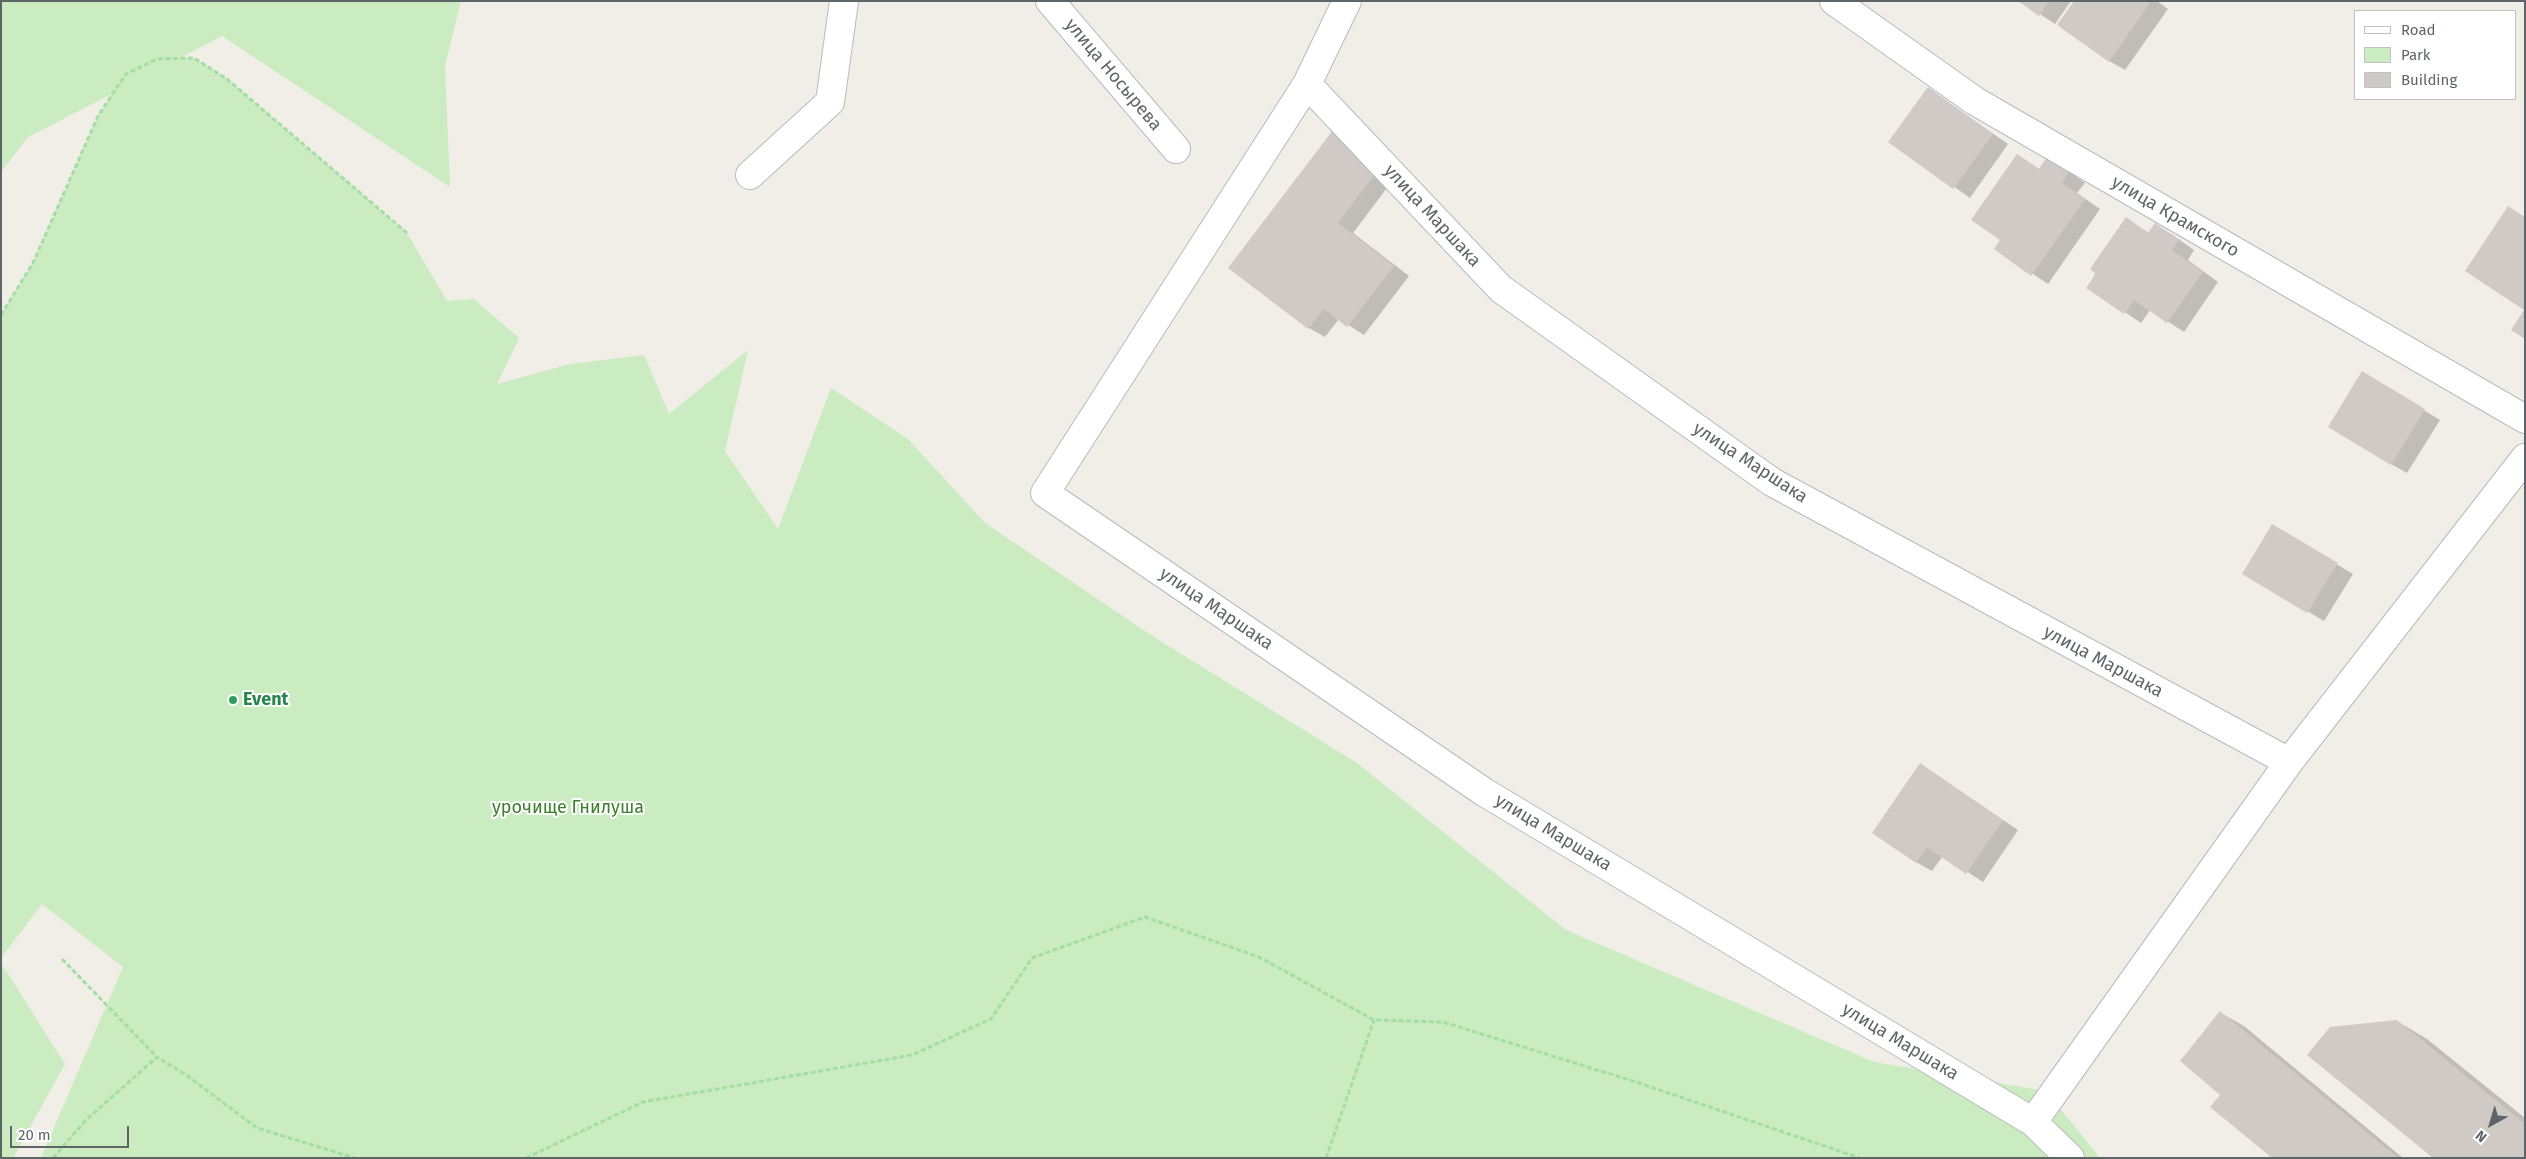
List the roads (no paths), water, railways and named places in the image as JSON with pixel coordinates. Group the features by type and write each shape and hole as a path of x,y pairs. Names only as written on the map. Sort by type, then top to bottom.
{"lane":[{"path":"750,175 830,102 844,1"},
{"name":"улица Носырева","path":"1050,1 1176,149"},
{"path":"1307,84 1347,1"},
{"name":"улица Крамского","path":"1834,1 1975,100 2525,419"},
{"name":"улица Маршака","path":"2070,1158 2033,1122 1484,792 1045,493 1307,84 1501,289 1772,482 2289,762"},
{"path":"2033,1122 2289,762 2525,458"}],"place":[{"name":"Event","path":"233,700"}],"park label":[{"name":"урочище Гнилуша","path":"568,808"}]}
